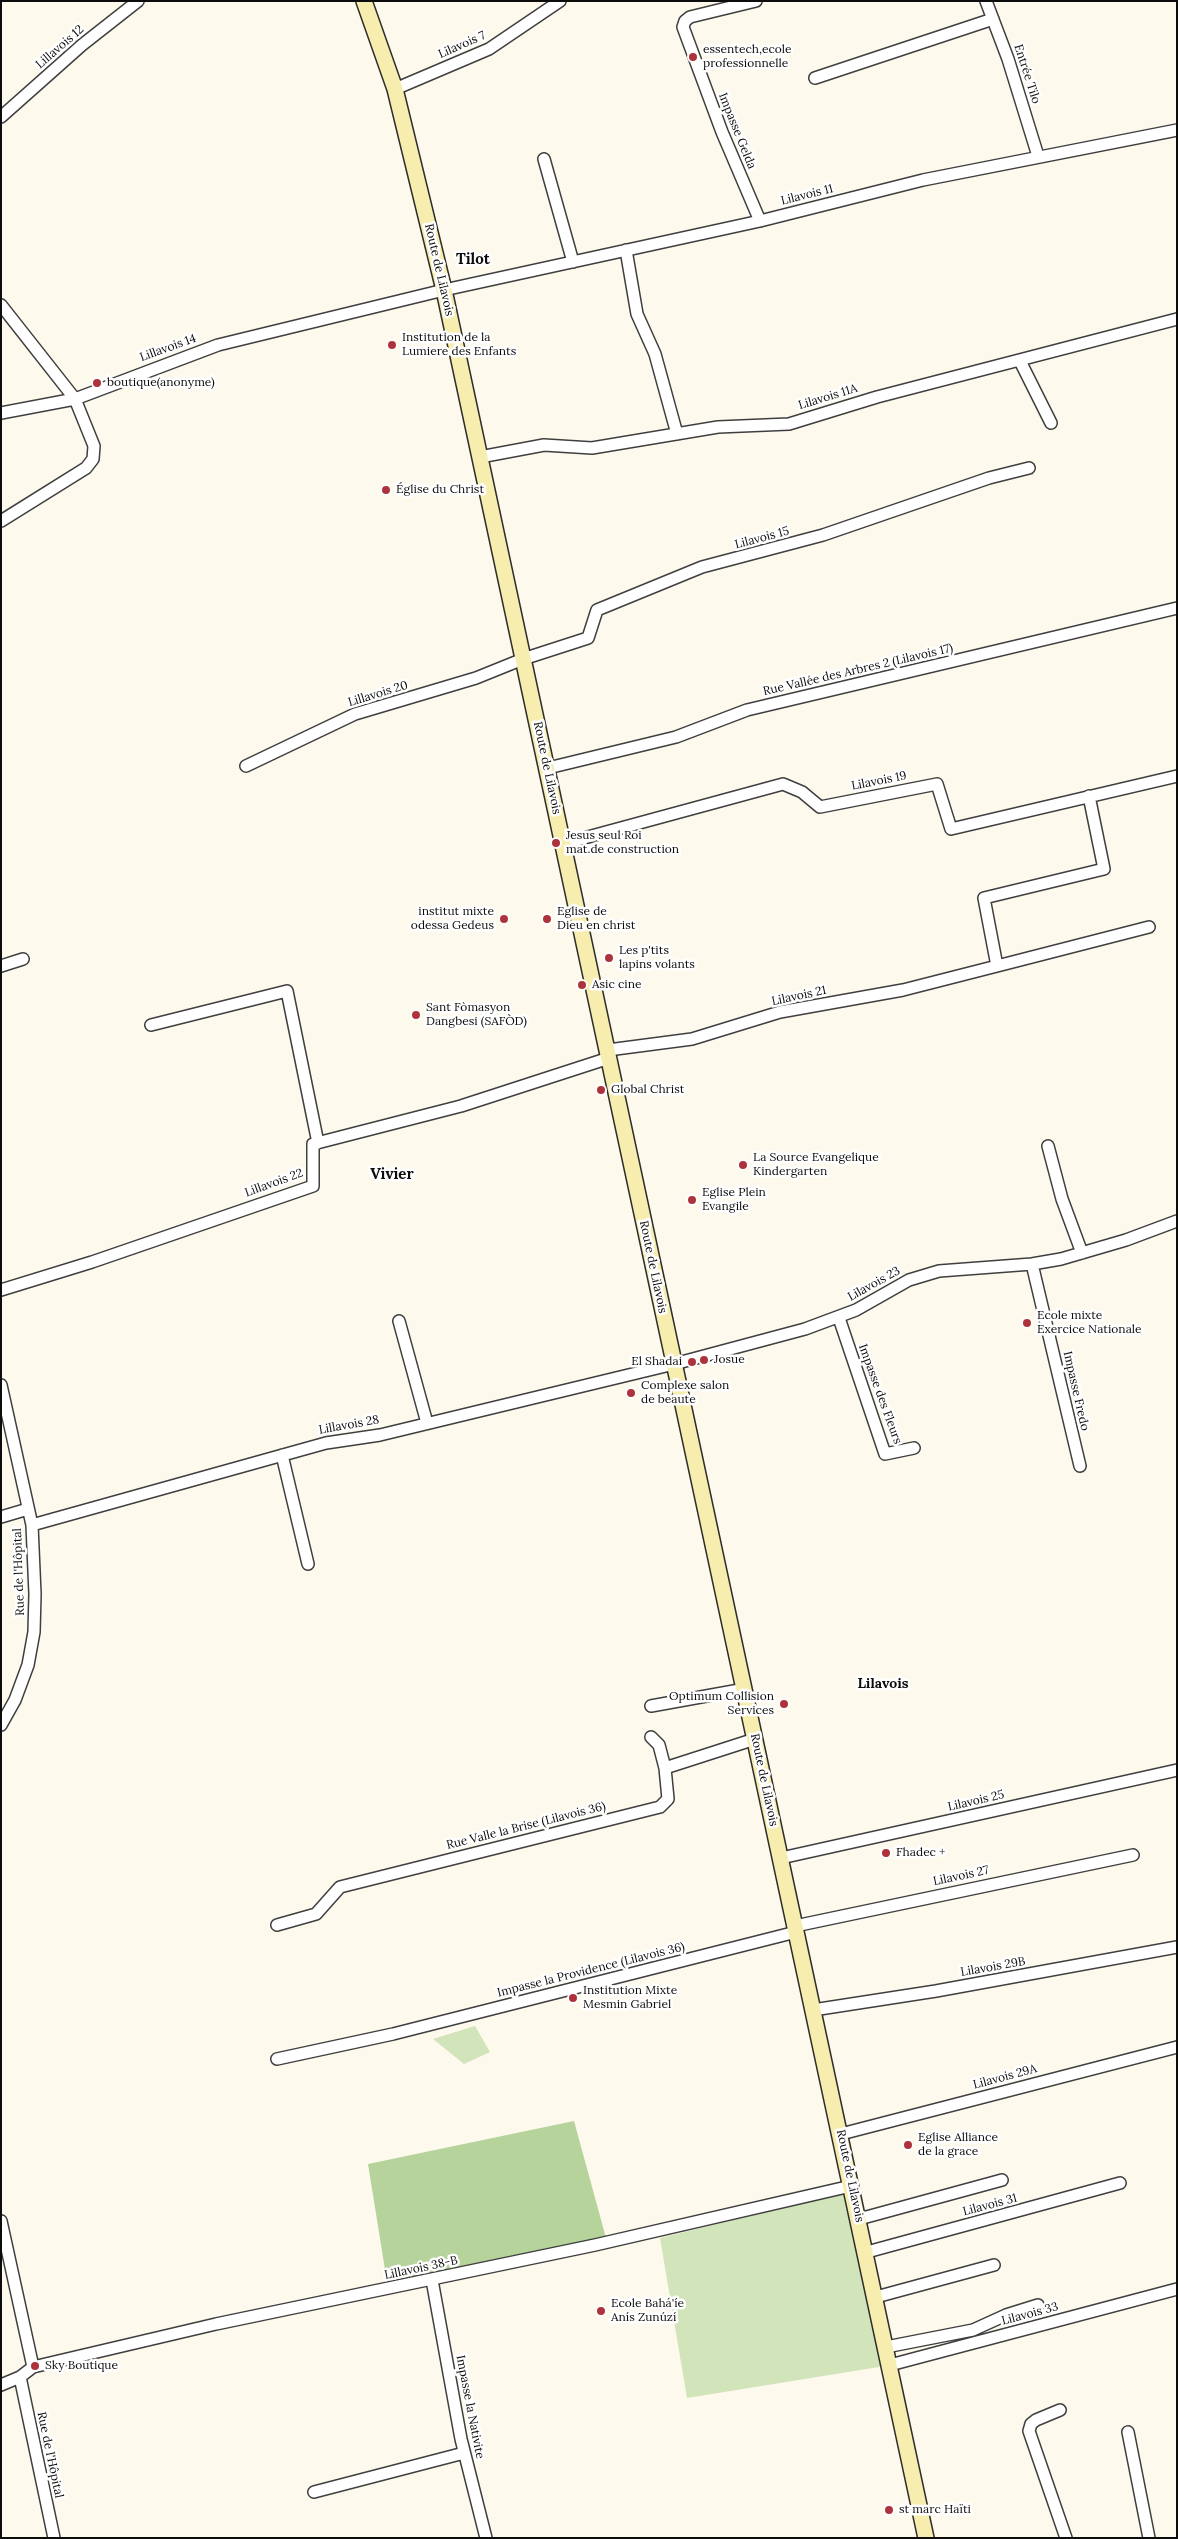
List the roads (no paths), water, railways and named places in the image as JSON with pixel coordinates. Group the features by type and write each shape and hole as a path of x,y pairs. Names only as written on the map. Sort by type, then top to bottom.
{"main road":[{"name":"Route de Lilavois","path":"364,1 395,89 444,290 548,768 562,844 716,1564 867,2252 926,2538"}],"street":[{"name":"Lillavois 12","path":"1,117 82,45 138,1"},
{"name":"Lilavois 7","path":"395,89 489,49 560,1"},
{"name":"Impasse Gelda","path":"756,1 690,17 685,21 685,34 722,132 760,221"},
{"name":"Entrée Tilo","path":"986,1 1008,59 1038,156"},
{"path":"815,78 993,19"},
{"name":"Lilavois 11","path":"444,290 760,221 922,180 1038,156 1101,147 1177,130"},
{"path":"544,158 573,262"},
{"path":"626,250 637,314 656,354 677,434"},
{"name":"Lillavois 14","path":"1,413 74,399 218,345 444,290"},
{"path":"1,305 74,399 94,446 93,459 86,468 1,521"},
{"name":"Lilavois 11A","path":"480,457 544,445 592,448 718,427 789,424 877,397 1177,319"},
{"path":"1020,360 1051,422"},
{"name":"Lilavois 15","path":"523,658 588,638 596,610 686,574 822,534 989,478 1029,468"},
{"name":"Rue Vallée des Arbres 2 (Lilavois 17)","path":"548,768 676,736 747,710 1177,608"},
{"name":"Lillavois 20","path":"246,766 355,714 476,678 523,658"},
{"name":"Lilavois 19","path":"562,844 783,784 802,792 820,807 937,784 951,829 1177,776"},
{"path":"997,966 984,898 1104,869 1090,796"},
{"name":"Lilavois 21","path":"608,1054 692,1039 780,1012 902,990 1149,928"},
{"path":"1,966 22,959"},
{"path":"150,1025 287,991 318,1143 461,1106 608,1054"},
{"name":"Lillavois 22","path":"1,1290 92,1262 312,1186 313,1144 318,1143"},
{"path":"1048,1146 1062,1199 1082,1253"},
{"name":"Lilavois 23","path":"674,1364 806,1329 839,1318 909,1280 939,1271 1032,1264 1082,1253 1177,1221"},
{"name":"Impasse Fredo","path":"1032,1264 1080,1466"},
{"name":"Impasse des Fleurs","path":"839,1318 886,1454 914,1448"},
{"path":"399,1321 427,1423"},
{"name":"Lillavois 28","path":"32,1524 326,1442 380,1435 674,1364"},
{"name":"Rue de l'Hôpital","path":"1,1385 5,1419 32,1524 35,1594 34,1632 28,1665 15,1700 1,1725"},
{"path":"282,1455 308,1564"},
{"path":"1,1517 28,1509"},
{"path":"651,1706 744,1690"},
{"path":"651,1737 659,1745 665,1768 755,1739"},
{"name":"Rue Valle la Brise (Lilavois 36)","path":"277,1925 316,1914 340,1887 660,1807 668,1799 665,1768"},
{"name":"Lilavois 25","path":"780,1858 1177,1770"},
{"name":"Lilavois 27","path":"795,1929 1133,1855"},
{"name":"Impasse la Providence (Lilavois 36)","path":"277,2059 393,2034 795,1929"},
{"name":"Lilavois 29B","path":"813,2010 936,1991 1177,1947"},
{"name":"Lilavois 29A","path":"841,2134 1177,2047"},
{"path":"859,2219 1002,2180"},
{"name":"Lilavois 31","path":"867,2252 1120,2183"},
{"name":"Lillavois 38-B","path":"1,2385 20,2377 33,2367 216,2324 432,2280 851,2186"},
{"path":"1,2221 33,2367"},
{"path":"876,2297 994,2265"},
{"name":"Impasse la Nativite","path":"432,2280 464,2453 486,2538"},
{"name":"Lilavois 33","path":"890,2365 1177,2289"},
{"path":"886,2347 973,2330 1006,2315 1038,2305"},
{"name":"Rue de l'Hôpital","path":"20,2377 54,2538"},
{"path":"1060,2410 1036,2420 1031,2424 1029,2431 1066,2538"},
{"path":"1128,2432 1149,2538"},
{"path":"314,2492 464,2453"}],"place":[{"name":"essentech,ecole professionnelle","path":"693,57"},
{"name":"Institution de la Lumiere des Enfants","path":"392,345"},
{"name":"boutique(anonyme)","path":"97,383"},
{"name":"Église du Christ","path":"386,490"},
{"name":"Jesus seul Roi mat.de construction","path":"556,843"},
{"name":"institut mixte odessa Gedeus","path":"504,919"},
{"name":"Eglise de Dieu en christ","path":"547,919"},
{"name":"Les p'tits lapins volants","path":"609,958"},
{"name":"Asic cine","path":"582,985"},
{"name":"Sant Fòmasyon Dangbesi (SAFÒD)","path":"416,1015"},
{"name":"Global Christ","path":"601,1090"},
{"name":"La Source Evangelique Kindergarten","path":"743,1165"},
{"name":"Eglise Plein Evangile","path":"692,1200"},
{"name":"Ecole mixte Exercice Nationale","path":"1027,1323"},
{"name":"Josue","path":"704,1360"},
{"name":"El Shadai","path":"692,1362"},
{"name":"Complexe salon de beaute","path":"631,1393"},
{"name":"Optimum Collision Services","path":"784,1704"},
{"name":"Fhadec +","path":"886,1853"},
{"name":"Institution Mixte Mesmin Gabriel","path":"573,1998"},
{"name":"Eglise Alliance de la grace","path":"908,2145"},
{"name":"Ecole Bahá'íe Anís Zunúzí","path":"601,2311"},
{"name":"Sky Boutique","path":"35,2366"},
{"name":"st marc Haïti","path":"889,2510"}],"district":[{"name":"Tilot","path":"473,260"},
{"name":"Vivier","path":"392,1175"},
{"name":"Lilavois","path":"883,1684"}]}
